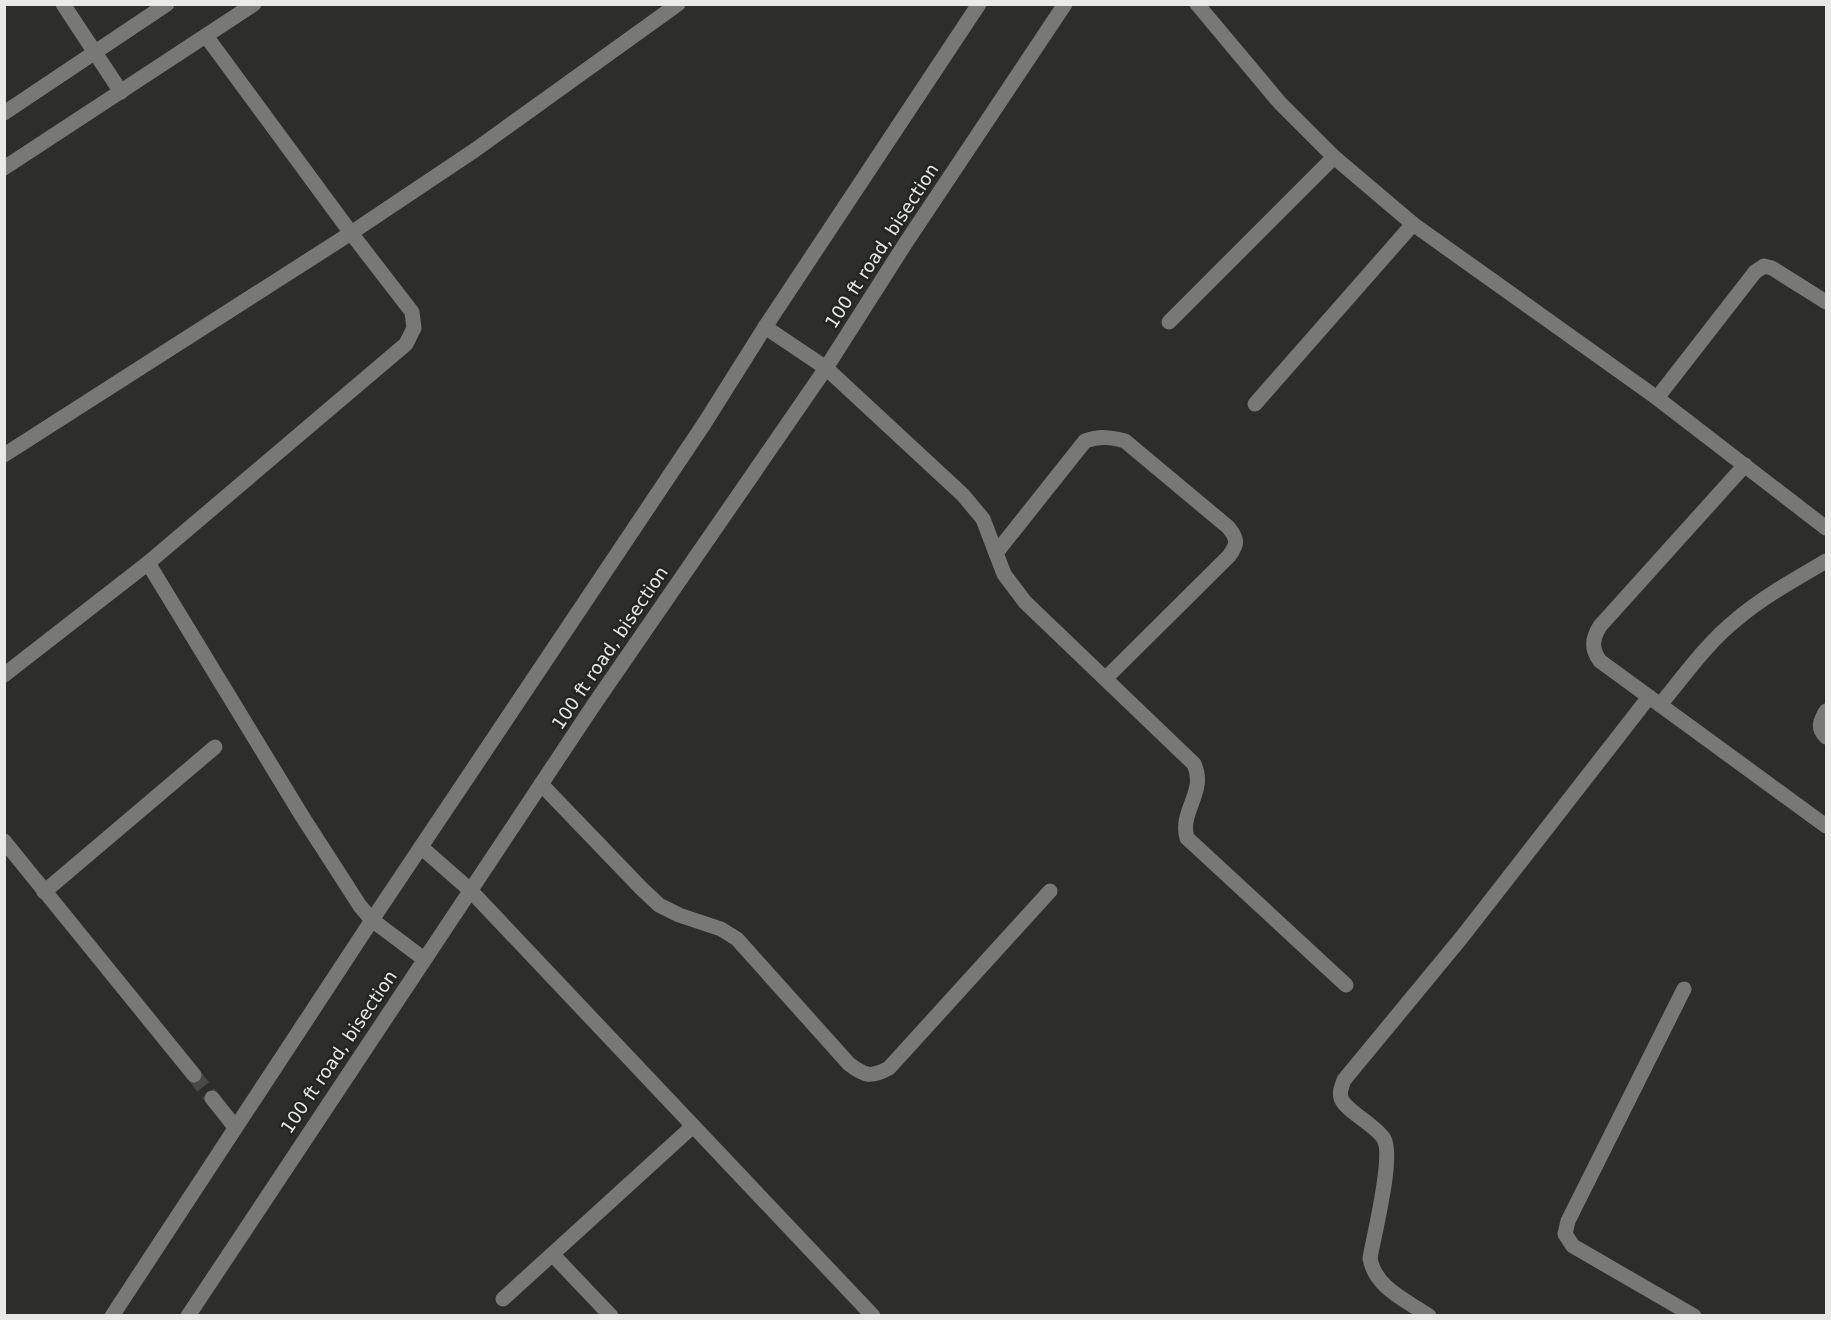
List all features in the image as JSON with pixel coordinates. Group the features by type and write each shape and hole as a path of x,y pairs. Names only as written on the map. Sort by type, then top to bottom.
{"street":[{"path":"63,4 121,92"},
{"path":"4,113 167,4"},
{"path":"4,168 254,4"},
{"path":"4,455 351,233 475,150 678,4"},
{"path":"111,1316 372,920 704,424 765,327 979,4"},
{"name":"100 ft road, bisection","path":"188,1316 600,696 826,368 905,244 1065,4"},
{"path":"1197,4 1281,103 1334,157 1413,224 1657,398 1826,528"},
{"path":"4,675 148,563 406,344 414,328 412,312 206,36"},
{"path":"1169,322 1334,157"},
{"path":"1254,404 1413,224"},
{"path":"1657,398 1755,272 1764,266 1772,267 1827,302"},
{"path":"765,327 826,368 963,495 983,519 1004,574 1024,602 1194,764 1198,773 1198,787 1185,822 1187,838 1347,985"},
{"path":"996,553 1085,441 1095,437 1112,437 1125,441 1228,527 1236,537 1237,545 1229,556 1106,678"},
{"path":"1745,465 1600,626 1594,635 1594,653 1600,661 1827,826"},
{"path":"1429,1316 1385,1287 1371,1269 1370,1258 1387,1168 1388,1151 1385,1141 1378,1132 1341,1099 1340,1090 1344,1080 1654,701 1736,619 1762,599 1827,561"},
{"path":"148,563 360,906 372,920 424,958"},
{"path":"1827,711 1820,726 1827,737"},
{"path":"44,892 215,747"},
{"path":"541,784 659,905 679,915 721,928 737,939 849,1064 861,1073 876,1075 889,1068 1050,891"},
{"path":"4,841 194,1075"},
{"path":"421,848 470,890 873,1316"},
{"path":"1684,989 1568,1221 1565,1234 1573,1246 1694,1316"},
{"path":"212,1098 235,1127"},
{"path":"503,1299 693,1126"},
{"path":"553,1255 611,1316"}],"tunnel":[{"path":"194,1075 212,1098"}]}
